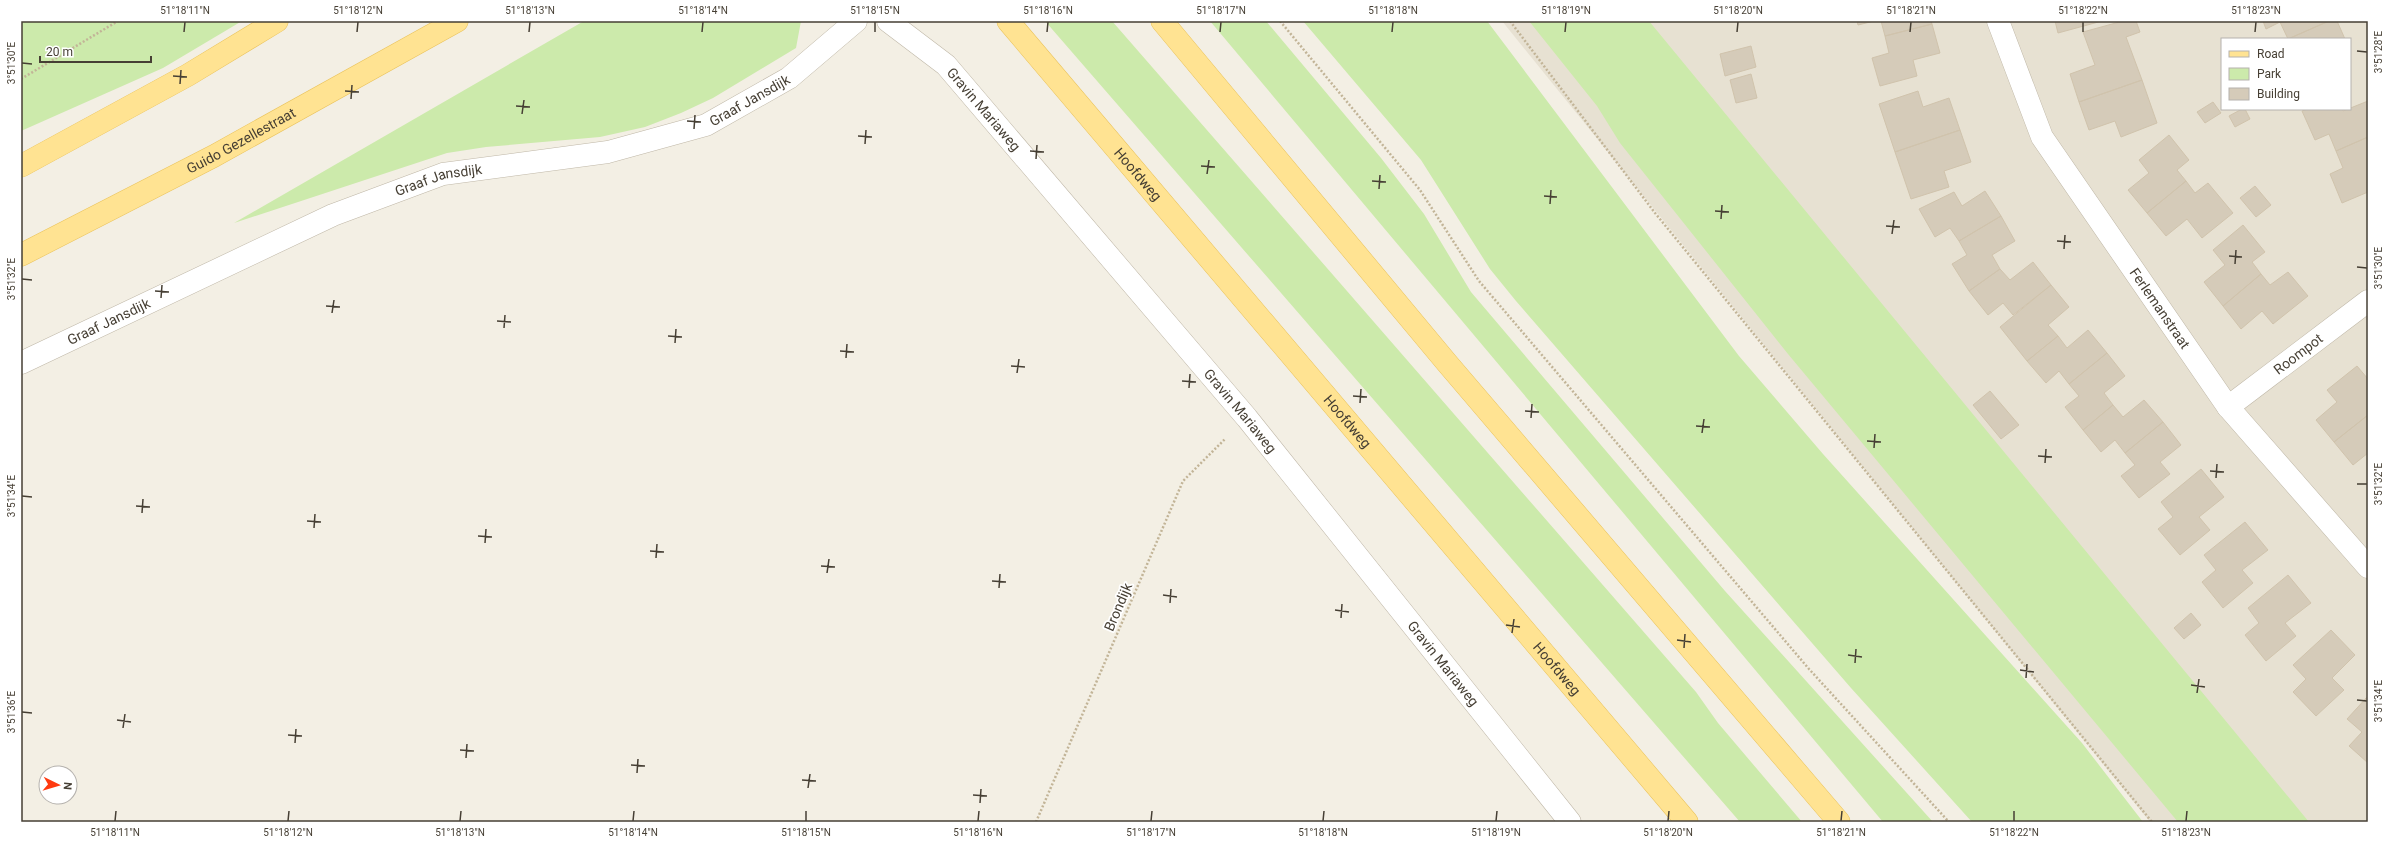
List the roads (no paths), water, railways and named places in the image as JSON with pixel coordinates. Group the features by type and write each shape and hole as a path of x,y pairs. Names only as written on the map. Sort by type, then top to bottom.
{"main road":[{"path":"21,166 188,75 277,21"},
{"name":"Guido Gezellestraat","path":"21,255 214,156 457,21"},
{"name":"Hoofdweg","path":"1008,21 1687,822"},
{"path":"1162,21 1447,363 1839,822"}],"street":[{"name":"Graaf Jansdijk","path":"21,363 333,215 443,174 608,152 706,125 789,78 856,21"},
{"name":"Gravin Mariaweg","path":"888,21 946,65 1247,418 1570,822"},
{"name":"Ferlemanstraat","path":"1998,21 2042,137 2228,406 2368,567"},
{"name":"Roompot","path":"2228,406 2368,301"}]}
